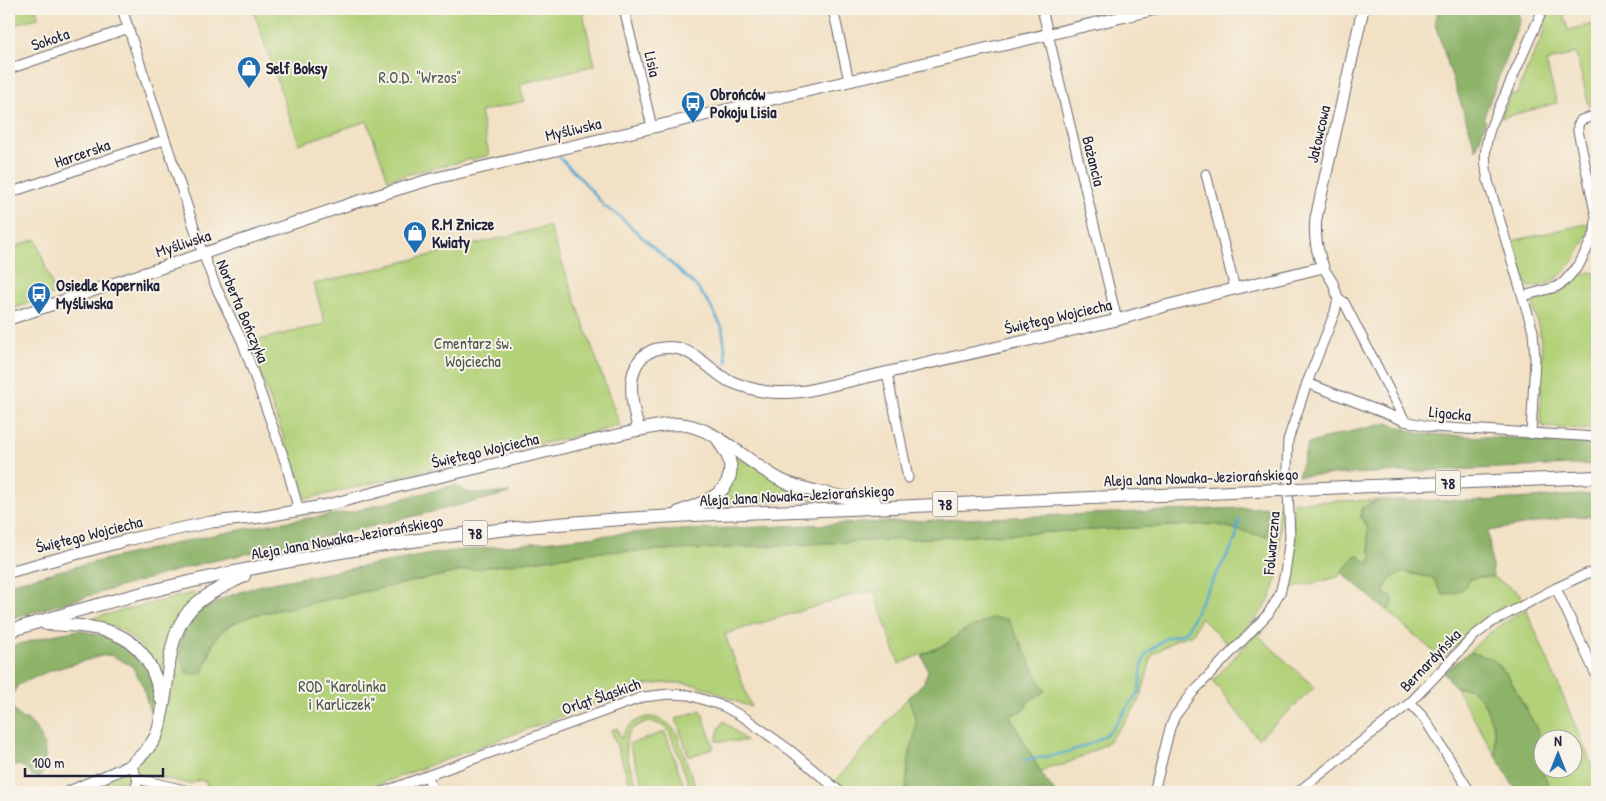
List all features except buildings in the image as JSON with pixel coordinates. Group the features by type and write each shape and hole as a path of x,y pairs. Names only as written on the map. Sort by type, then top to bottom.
{"main road":[{"path":"640,430 667,425 684,425 700,429 768,473 785,481 815,491 900,506"},
{"path":"668,517 707,501 721,492 728,481 730,469 728,458 718,439"},
{"name":"Aleja Jana Nowaka-Jeziorańskiego","path":"9,631 193,582 311,558 446,536 560,524 900,506 1597,477"},
{"path":"131,764 145,752 157,734 163,709 172,647 179,626 190,610 208,594 260,568"},
{"path":"34,623 99,628 116,634 134,645 147,660 157,678 163,709"}],"street":[{"name":"Norberta Bończyka","path":"122,9 203,254 216,287 242,340 286,464 299,511"},
{"name":"Lisia","path":"624,9 652,127"},
{"path":"833,9 849,81"},
{"name":"Bażancia","path":"1042,9 1117,320"},
{"name":"Myśliwska","path":"9,319 356,202 432,179 1156,9"},
{"name":"Jałowcowa","path":"1323,267 1317,252 1316,218 1363,9"},
{"path":"1531,434 1533,331 1488,182 1485,164 1485,143 1543,9"},
{"name":"Sokoła","path":"9,69 129,28"},
{"path":"1523,296 1556,287 1564,282 1579,264 1595,233 1596,216 1578,125 1581,120 1597,115"},
{"name":"Harcerska","path":"9,193 164,140"},
{"path":"1206,174 1236,289"},
{"path":"1323,267 1333,283 1338,298 1344,302 1405,421"},
{"name":"Świętego Wojciecha","path":"9,572 81,552 194,526 299,511 640,430 632,397 632,375 636,364 644,356 660,348 680,348 692,353 727,380 747,388 770,393 806,391 1117,320 1165,306 1323,267"},
{"name":"Folwarczna","path":"1154,792 1170,728 1175,716 1194,690 1268,614 1280,593 1285,574 1290,538 1287,469 1288,440 1307,383 1335,312 1338,298"},
{"path":"887,373 908,478"},
{"name":"Ligocka","path":"1307,383 1405,421 1432,427 1597,437"},
{"name":"Bernardyńska","path":"1298,792 1410,703 1474,636 1492,622 1556,588 1597,571"},
{"path":"1556,588 1597,677"},
{"name":"Orląt Śląskich","path":"383,792 644,697 669,694 689,695 723,706 745,718 807,764 840,792"},
{"path":"1410,703 1424,718 1470,792"},
{"path":"69,792 131,764 138,779 136,792"},
{"path":"428,776 434,792"},
{"path":"138,779 194,792"}],"green space":[{"path":"9,9 36,9 38,18 9,26"},
{"name":"R.O.D. \"Wrzos\"","path":"253,9 582,9 595,65 520,84 524,101 480,112 489,155 388,179 367,121 299,144"},
{"path":"1440,9 1517,9 1520,20 1483,119 1486,121 1476,150 1434,21"},
{"path":"1548,9 1562,9 1568,30 1597,23 1597,104 1589,106 1576,53 1546,62 1557,103 1501,118 1511,93 1516,95 1546,27 1541,24"},
{"path":"1590,223 1583,245 1569,267 1560,276 1549,283 1527,286 1512,241"},
{"name":"Cmentarz św. Wojciecha","path":"549,226 620,426 467,461 463,458 456,460 457,463 306,499 249,342 325,324 314,284"},
{"path":"36,239 55,294 9,310 9,249"},
{"path":"1591,272 1597,274 1597,430 1544,427 1541,424 1540,418 1541,340 1533,304 1534,301 1561,292 1576,276"},
{"path":"1388,423 1420,434 1597,442 1597,464 1298,476 1308,444 1336,435"},
{"path":"732,455 824,499 718,503"},
{"path":"455,485 468,493 510,493 352,531 199,564 9,619 9,584 199,538 276,523 351,512"},
{"path":"1597,494 1597,517 1574,516 1488,531 1493,577 1478,577 1469,580 1463,589 1454,593 1443,595 1433,578 1405,572 1393,577 1386,585 1384,593 1393,598 1393,604 1387,611 1341,572 1356,555 1359,555 1361,559 1370,564 1371,554 1367,539 1368,529 1361,517 1361,509 1380,500 1481,501"},
{"path":"1380,500 1365,505 1361,509 1361,517 1368,529 1369,548 1372,556 1370,565 1356,555 1338,577 1289,589 1294,545 1293,502"},
{"name":"ROD \"Karolinka i Karliczek\"","path":"1268,507 1280,507 1278,571 1271,595 1258,616 1229,645 1200,617 1193,634 1175,640 1152,655 1140,700 1125,722 1106,744 1063,765 1049,767 1041,773 1010,716 1025,709 993,618 961,632 946,644 899,664 874,591 856,594 725,634 751,707 695,685 671,683 646,685 358,792 234,792 207,785 205,781 199,780 190,784 146,774 118,785 123,788 124,792 69,792 131,765 152,732 153,722 150,713 154,713 156,696 163,708 173,647 185,629 180,646 208,660 214,642 223,630 236,622 254,615 467,570 596,552 705,549 1214,524 1267,536"},
{"path":"1268,507 1267,537 1214,524 705,549 596,552 467,570 254,615 224,629 219,634 212,645 204,672 192,674 186,672 182,663 182,638 199,608 211,606 226,597 261,585 437,553 659,531"},
{"path":"1405,571 1433,578 1454,593 1463,589 1469,580 1478,577 1493,577 1519,593 1523,602 1487,618 1442,659 1387,611 1393,604 1384,593 1387,585 1397,574"},
{"path":"193,593 196,596 163,674 160,673 144,650 123,631 116,627 91,620 92,618"},
{"path":"1526,609 1576,728 1536,728 1507,674 1493,659 1469,652 1489,633"},
{"path":"993,618 1008,619 1045,691 1028,702 1025,709 1010,716 1041,773 1055,792 906,792 908,764 916,725 908,698 924,682 928,671 922,655 946,644 961,632"},
{"path":"79,630 122,641 144,661 156,696 156,711 150,713 143,686 132,666 111,655 101,656 49,671 18,685 10,698 14,710 22,719 27,719 40,735 45,754 45,763 40,777 32,776 22,766 9,766 9,647 52,635"},
{"path":"1263,631 1259,636 1315,687 1258,739 1213,681 1256,633"},
{"path":"1469,652 1493,659 1507,674 1536,728 1534,728 1534,778 1546,778 1552,792 1517,792 1496,756 1494,727 1483,701 1470,688 1456,688 1444,673"},
{"path":"1456,688 1470,688 1483,701 1494,727 1496,756"},
{"path":"908,698 913,709 916,725 908,764 906,792 840,792 832,785"},
{"path":"701,710 714,748 689,757 676,719"},
{"path":"649,717 665,722 677,734 694,783 694,792 689,792 689,784 669,731 661,725 651,722 634,728 628,735 626,744 629,764 640,792 633,792 611,730 617,728 621,739 632,724 639,719"},
{"path":"724,721 746,741 716,741 719,729"},
{"path":"665,732 686,792 646,792 629,744"},
{"path":"1584,746 1597,777 1597,792 1552,792 1546,778 1584,778"}],"waterway":[{"path":"559,157 605,207 619,216 696,286 708,302 722,327 727,363"},
{"path":"1023,760 1045,757 1082,747 1104,736 1112,729 1139,692 1142,665 1146,654 1166,638 1182,634 1187,630 1202,599 1231,549 1236,538 1239,520"}],"place":[{"name":"Self Boksy","path":"249,89"},
{"name":"Obrońców Pokoju Lisia","path":"693,124"},
{"name":"R.M Znicze Kwiaty","path":"415,254"},
{"name":"Osiedle Kopernika Myśliwska","path":"39,315"}]}
